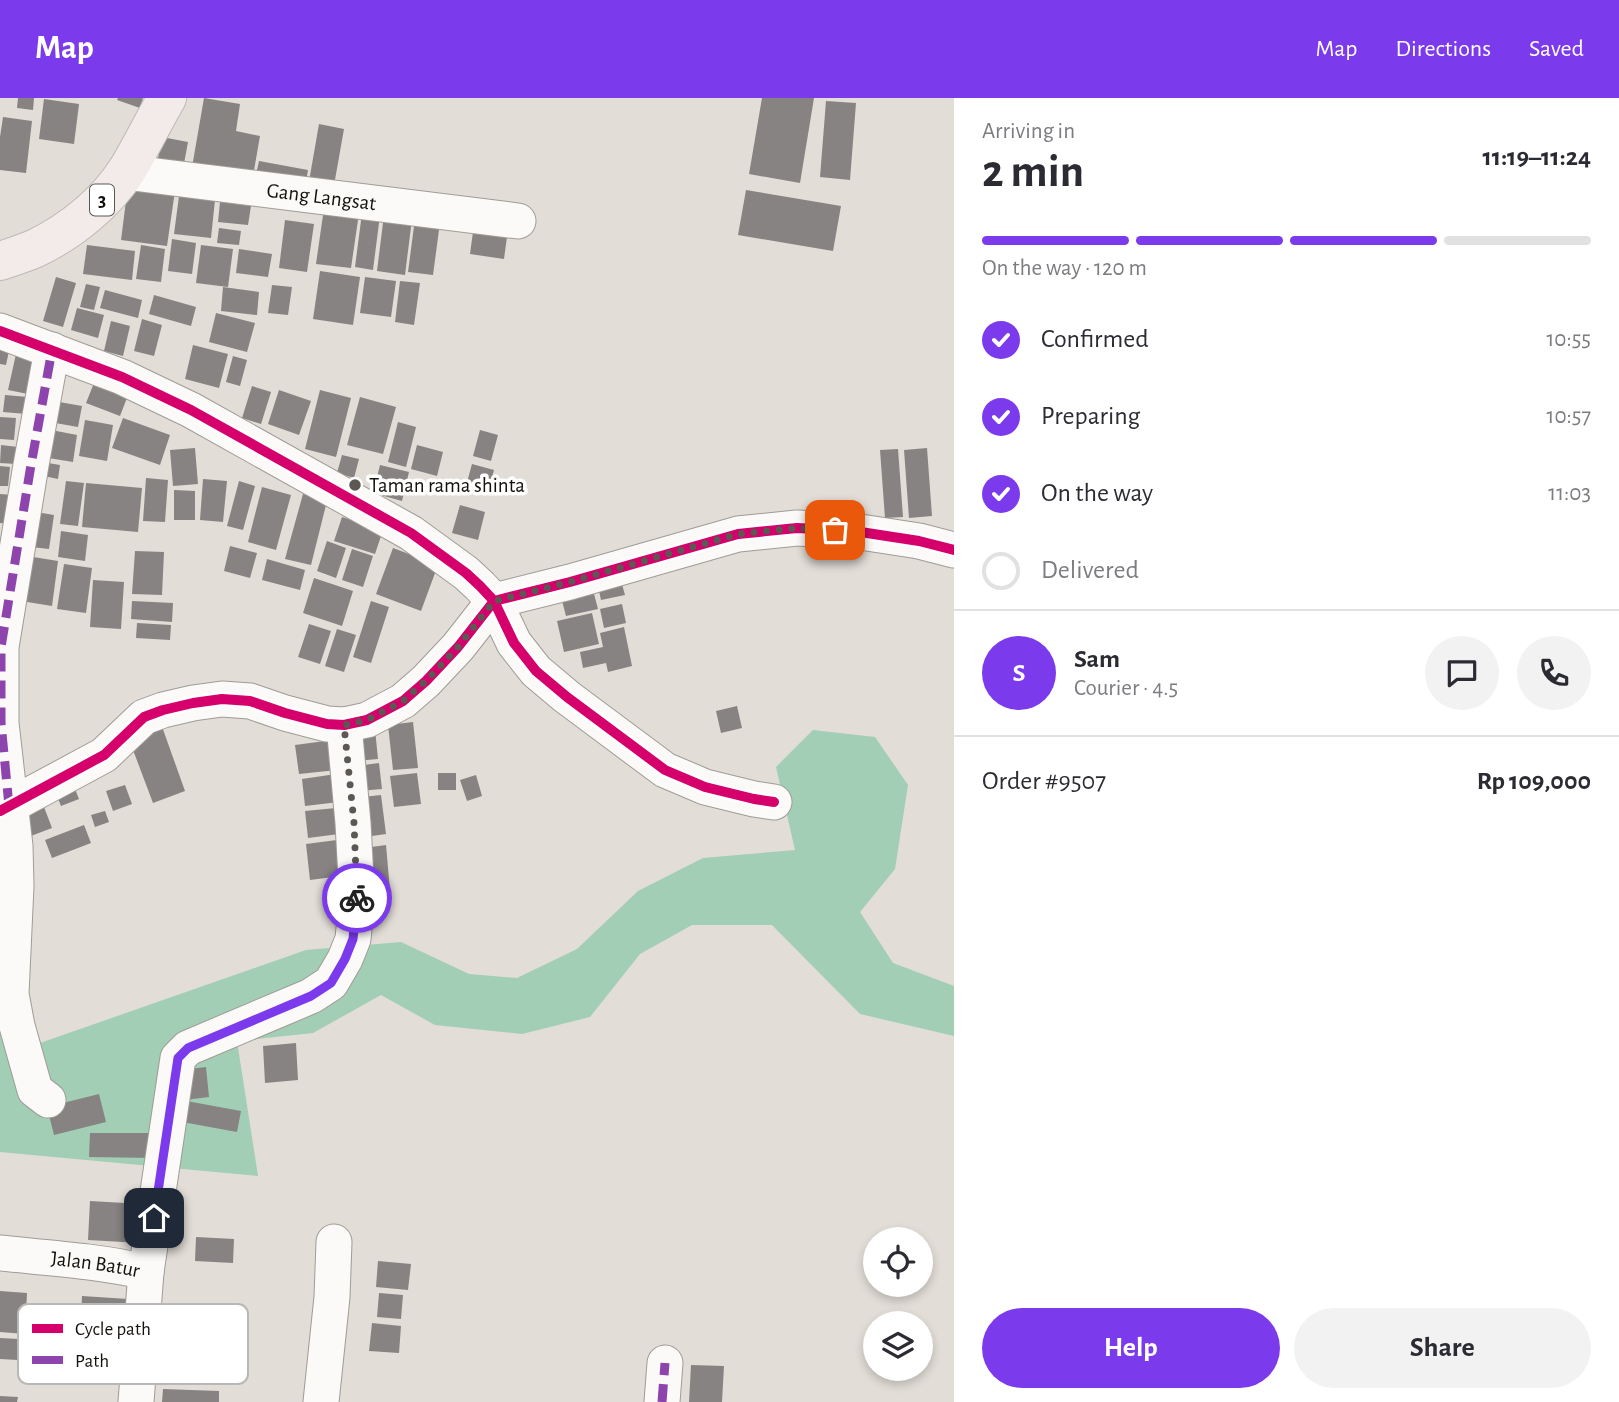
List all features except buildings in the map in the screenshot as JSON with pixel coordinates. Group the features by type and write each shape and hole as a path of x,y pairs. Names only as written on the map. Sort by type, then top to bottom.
{"highway":[{"name":"3","path":"0,261 55,238 77,223 104,198 125,172 167,98"}],"street":[{"name":"Gang Langsat","path":"125,172 518,221"},
{"path":"0,331 122,377 191,410 411,533 466,573 494,601 514,643 536,671 567,698 665,770 705,787 774,802"},
{"path":"48,1100 35,1090 11,994 15,846 5,808 0,647 52,350"},
{"path":"5,808 104,755 144,717 163,710 222,699 250,701 327,724 344,725 367,720 403,701 426,681 458,647 494,601 738,534 797,528 854,531 919,541 954,550"},
{"path":"146,1272 178,1058 188,1048 311,996 331,983 353,939 357,897 354,823 344,725"},
{"path":"321,1402 332,1297 334,1242"},
{"name":"Jalan Batur","path":"0,1253 119,1265 146,1272 144,1304"},
{"path":"662,1402 665,1363"},
{"name":"Jalan Batur","path":"136,1402 137,1384"}],"green space":[{"path":"813,730 875,737 908,785 895,869 860,912 893,963 954,986 954,1036 860,1014 772,925 692,925 640,954 590,1017 522,1034 435,1025 381,995 313,1033 237,1041 258,1176 0,1152 0,797 23,1049 306,950 401,942 469,974 517,978 577,949 638,891 703,858 795,850 776,767"}],"marked path":[{"path":"9,806 1,723 1,647 52,350"},
{"path":"662,1402 665,1363"}],"cycle path":[{"path":"0,331 122,377 191,410 411,533 466,573 494,601 514,643 536,671 665,770 705,787 774,802"},
{"path":"0,811 104,755 144,717 163,710 222,699 250,701 327,724 344,725 367,720 403,701 426,681 458,647 494,601 738,534 797,528 854,531 919,541 954,550"}],"way so far":[{"path":"357,898 354,823 344,725 367,720 403,701 458,647 494,601 738,534 797,528 835,530"}],"place":[{"name":"Taman rama shinta","path":"355,485"}],"route":[{"path":"154,1218 178,1058 188,1048 311,996 331,983 353,939 357,898"}]}
